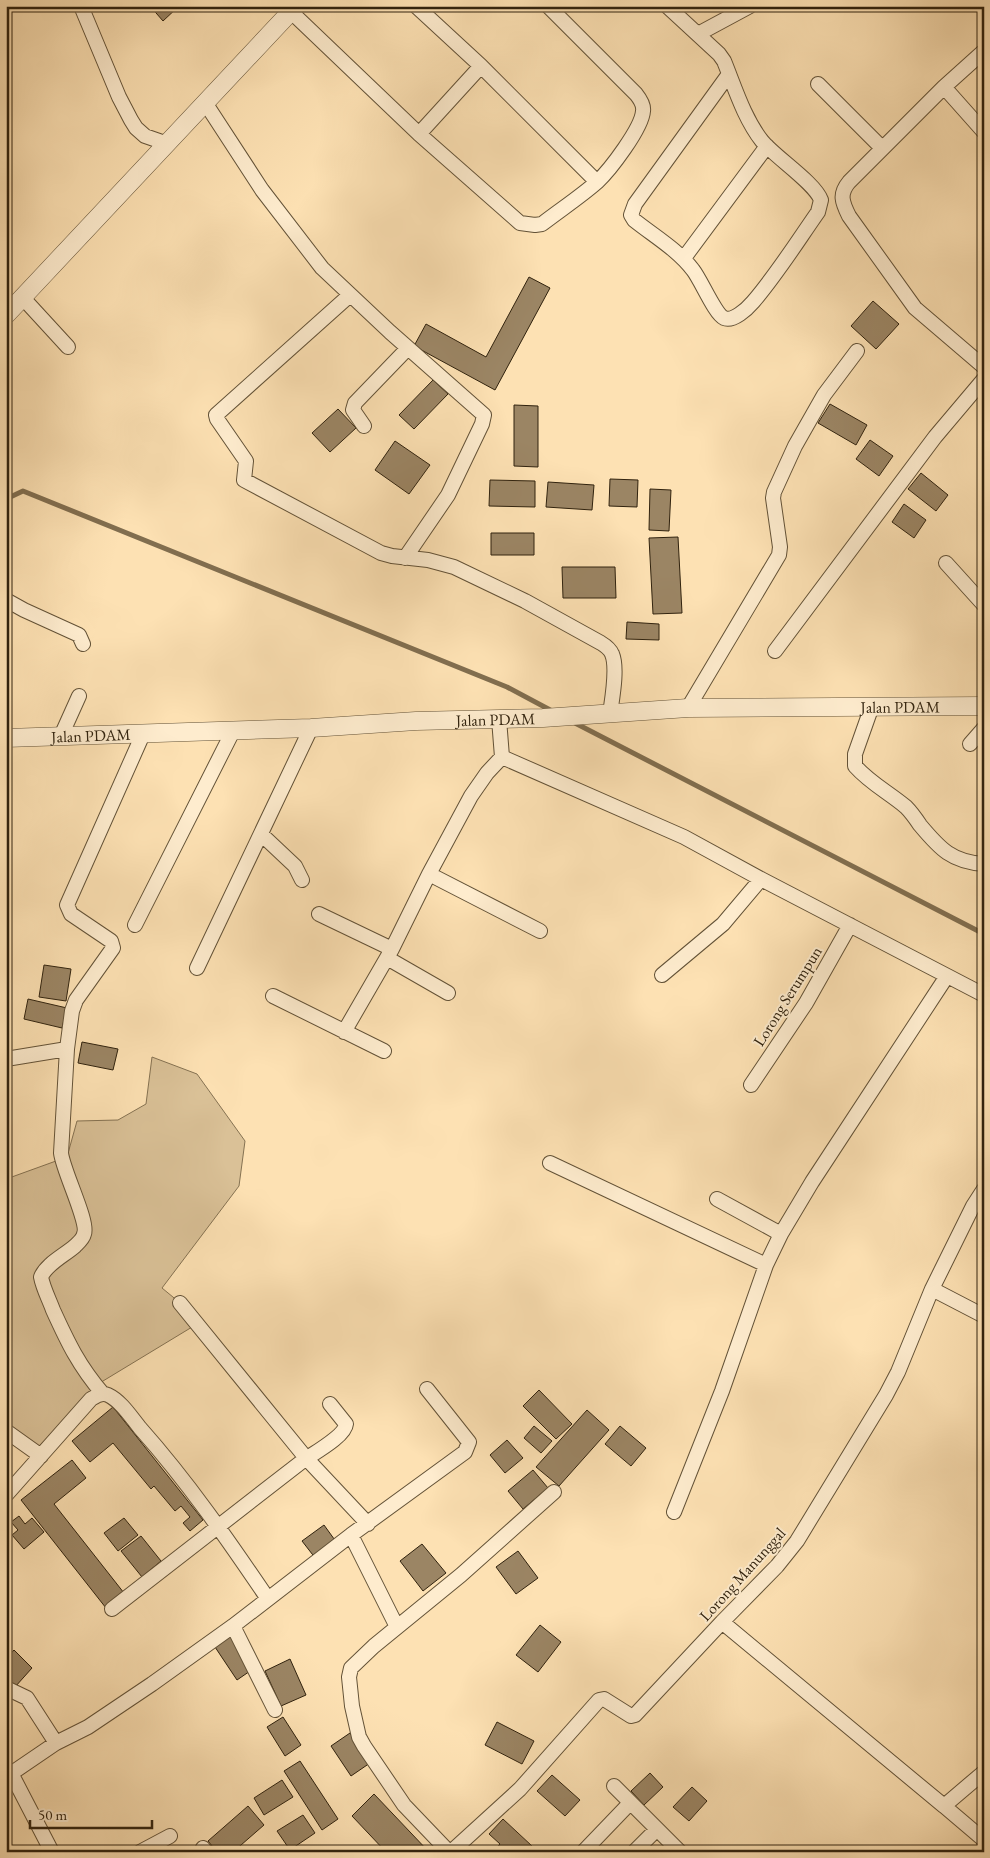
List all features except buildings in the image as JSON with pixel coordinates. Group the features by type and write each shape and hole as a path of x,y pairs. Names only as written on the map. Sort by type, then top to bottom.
{"street":[{"path":"81,6 119,97 134,124 145,136 168,144"},
{"path":"416,6 481,66 597,182"},
{"path":"6,315 206,104 290,8 419,134 520,223 535,226 542,224 597,182 606,172 631,138 642,117 643,110 642,102 636,94 548,6"},
{"path":"668,6 719,54 724,61 750,124 767,146 815,190 821,200 818,212 757,297 734,318 725,318 718,312 699,278 684,258 634,220 631,213 729,74"},
{"path":"698,34 750,6"},
{"path":"984,50 882,148 844,189 842,195 843,203 849,216 915,308 984,366"},
{"path":"419,134 481,66"},
{"path":"818,84 882,148"},
{"path":"944,87 984,132"},
{"path":"206,104 262,190 322,268 408,348 480,410 484,419 448,495 405,558"},
{"path":"684,258 767,146"},
{"path":"350,295 219,411 216,416 246,461 244,480 373,549 392,556 428,560 454,567 525,601 607,647 613,656 614,666 610,714"},
{"path":"23,298 68,347"},
{"path":"364,426 353,410 355,403 408,348"},
{"path":"688,708 779,556 780,547 773,498 774,492 795,446 824,395 857,351"},
{"path":"775,651 935,437 984,379"},
{"path":"946,563 984,604"},
{"path":"6,600 79,635 83,644"},
{"path":"61,736 78,696"},
{"path":"872,706 856,754 855,766 866,779 906,808 944,850 968,863 984,864"},
{"name":"Jalan PDAM","path":"6,738 311,728 416,721 543,718 688,708 984,706"},
{"path":"344,1032 389,954 471,796 487,773 502,757 500,719"},
{"path":"197,968 311,728"},
{"path":"970,744 984,728"},
{"path":"135,925 233,731"},
{"path":"143,734 68,901 68,908 71,914 105,936 111,941 113,948 76,1000 72,1011 67,1049 61,1153 85,1229 81,1240 46,1269 41,1279 73,1355 82,1369 103,1394 108,1395 119,1404 165,1456 219,1526 268,1599"},
{"path":"502,757 684,837 760,879 984,994"},
{"path":"261,834 295,866 302,880"},
{"path":"429,874 540,931"},
{"path":"662,975 723,924 760,879"},
{"path":"319,914 389,954 448,993"},
{"name":"Lorong Serumpun","path":"751,1085 806,1003 850,925"},
{"path":"674,1512 722,1392 766,1265 781,1234 812,1182 947,976"},
{"path":"273,996 384,1052"},
{"path":"6,1059 67,1049"},
{"path":"550,1163 766,1265"},
{"name":"Lorong Manunggal","path":"450,1852 520,1789 599,1700 604,1699 631,1716 636,1715 786,1555 816,1512 898,1372 932,1289 976,1200 984,1189"},
{"path":"717,1198 781,1234"},
{"path":"932,1289 984,1316"},
{"path":"180,1303 306,1458 368,1524"},
{"path":"52,1852 9,1775 56,1743 88,1727 152,1684 233,1626 351,1535 459,1456 467,1448 468,1442 427,1389"},
{"path":"6,1495 91,1399 103,1394"},
{"path":"112,1609 306,1458 342,1434 346,1428 344,1420 330,1404"},
{"path":"6,1431 40,1456"},
{"path":"450,1852 404,1805 360,1737 352,1706 349,1677 351,1668 397,1627 461,1575 554,1492"},
{"path":"351,1535 397,1627"},
{"path":"722,1622 984,1840"},
{"path":"233,1626 275,1710"},
{"path":"6,1688 27,1698 56,1743"},
{"path":"944,1806 984,1772"},
{"path":"614,1786 680,1852"},
{"path":"583,1852 630,1803"},
{"path":"634,1852 656,1829"},
{"path":"140,1852 170,1836"}],"shaded area":[{"path":"152,1057 197,1074 245,1141 239,1186 162,1288 202,1321 103,1381 37,1448 6,1422 6,1181 9,1178 67,1157 77,1121 118,1120 146,1104"}],"waterway":[{"path":"6,499 23,491 507,687 554,712"},
{"path":"573,722 984,934"}]}
